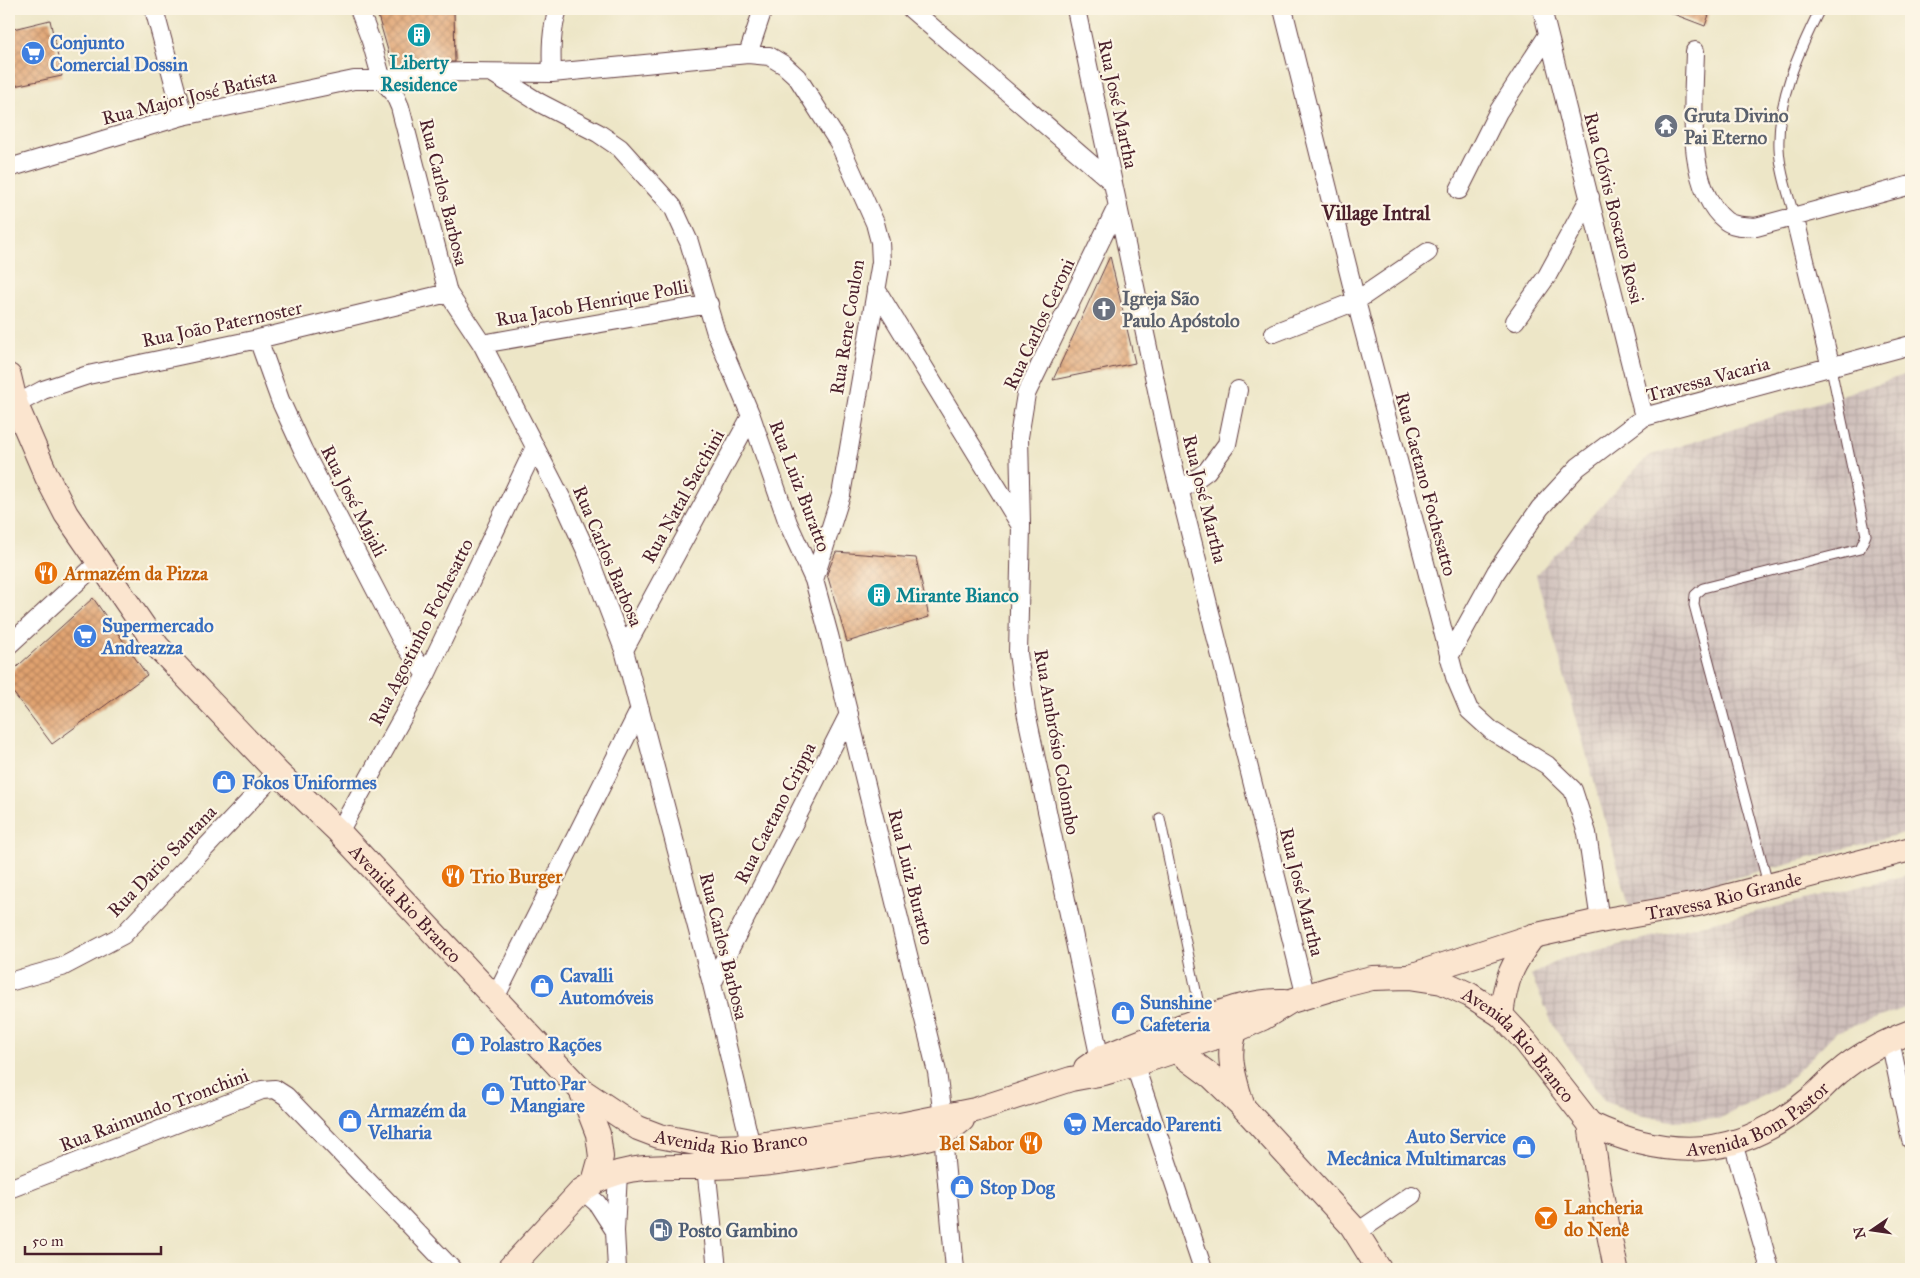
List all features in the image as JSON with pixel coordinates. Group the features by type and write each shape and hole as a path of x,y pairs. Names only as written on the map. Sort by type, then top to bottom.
{"main road":[{"name":"Avenida Rio Branco","path":"9,376 12,407 66,514 157,646 277,772 339,832 581,1090 638,1128 658,1136 716,1147 751,1146 900,1125 944,1124"},
{"name":"Travessa Rio Grande","path":"1409,977 1534,936 1600,921 1698,904 1911,848"},
{"path":"1501,1016 1504,990 1509,973 1516,959 1534,936"},
{"name":"Avenida Rio Branco","path":"588,1186 618,1173 669,1166 746,1165 822,1156 910,1141 975,1110 1071,1079 1132,1055 1202,1019 1242,1006 1290,999 1372,978 1409,977 1442,982 1470,995 1501,1016 1526,1042 1590,1124 1598,1179 1616,1269"},
{"name":"Avenida Rio Branco","path":"1132,1055 1176,1050 1234,1031 1263,1018 1290,999"},
{"path":"1234,1031 1230,1056 1231,1068 1242,1106"},
{"name":"Avenida Bom Pastor","path":"1590,1124 1617,1136 1672,1149 1701,1148 1733,1143 1755,1135 1783,1120 1811,1099 1838,1072 1864,1053 1900,1036"},
{"path":"1176,1050 1211,1076 1242,1106 1352,1226 1379,1269"},
{"path":"509,1269 588,1186 601,1157 598,1134 581,1090"}],"street":[{"path":"154,9 183,116"},
{"name":"Rua Carlos Barbosa","path":"359,9 371,41 382,80 394,93 400,107 448,294 482,344 565,505 587,553 624,650 712,984 751,1146"},
{"path":"552,73 551,42 558,9"},
{"path":"748,54 763,9"},
{"path":"911,9 1113,183"},
{"name":"Rua José Martha","path":"1076,9 1290,999"},
{"name":"Rua Caetano Fochesatto","path":"1283,9 1356,302 1455,677 1469,710 1492,731 1547,765 1573,790 1587,833 1600,921"},
{"name":"Rua Clóvis Boscaro Rossi","path":"1542,9 1644,417"},
{"path":"1459,190 1498,112 1548,35"},
{"path":"1695,51 1693,125 1696,160 1705,191 1717,211 1728,222 1740,226 1756,227 1911,184"},
{"name":"Rua Rene Coulon","path":"493,74 552,73 748,54 769,56 784,65 797,77 839,143 875,223 880,242 881,262 841,495 814,580"},
{"name":"Rua Luiz Buratto","path":"382,80 465,72 493,74 540,103 598,133 620,148 674,207 689,242 716,333 751,416 788,523 814,580 937,1072 944,1124 955,1269"},
{"name":"Rua Major José Batista","path":"9,168 183,116 354,80 382,80"},
{"path":"1515,321 1547,276 1590,197"},
{"name":"Rua Carlos Ceroni","path":"1021,526 1018,437 1026,394 1118,205"},
{"path":"1794,215 1831,368"},
{"path":"1274,333 1356,302 1428,252"},
{"path":"876,290 1021,526"},
{"name":"Rua João Paternoster","path":"12,407 43,390 88,375 258,339 448,294"},
{"name":"Rua Jacob Henrique Polli","path":"482,344 708,304"},
{"name":"Rua José Majali","path":"258,339 280,400 304,450 401,639 426,676"},
{"name":"Travessa Vacaria","path":"1449,657 1496,572 1540,508 1578,468 1644,417 1911,345"},
{"path":"1180,490 1207,471 1227,444 1238,390"},
{"name":"Rua Natal Sacchini","path":"624,650 751,416"},
{"name":"Rua Agostinho Fochesatto","path":"339,832 426,676 534,448"},
{"name":"Rua Ambrósio Colombo","path":"1021,526 1018,654 1026,712 1101,1066"},
{"path":"9,645 99,562"},
{"path":"495,998 640,709"},
{"name":"Rua Caetano Crippa","path":"712,984 849,714"},
{"name":"Rua Dario Santana","path":"9,982 62,967 123,935 277,772"},
{"path":"1900,1036 1911,1140"},
{"path":"1132,1055 1203,1269"},
{"name":"Rua Raimundo Tronchini","path":"9,1189 262,1090 275,1089 286,1096 452,1269"},
{"path":"1733,1143 1770,1269"},
{"path":"706,1167 717,1269"},
{"path":"617,1269 615,1231 618,1173"},
{"path":"588,1186 615,1231"},
{"path":"1356,1233 1412,1195"}],"lane":[{"path":"1794,215 1782,172 1779,147 1781,114 1798,53 1820,9"},
{"path":"1769,886 1694,605 1695,595 1703,588 1860,548 1866,536 1831,368"},
{"path":"1160,818 1202,1019"}],"shaded area":[{"path":"1911,373 1911,831 1629,906 1536,575 1648,456"},
{"path":"1911,874 1911,1006 1836,1032 1785,1084 1719,1119 1671,1121 1643,1116 1604,1101 1554,1027 1531,975 1561,959"}],"building":[{"name":"Liberty Residence","path":"376,9 454,9 455,62 430,62 393,68"},
{"path":"1663,9 1711,9 1705,26"},
{"name":"Conjunto Comercial Dossin","path":"50,20 62,76 9,87 9,30"},
{"name":"Igreja São Paulo Apóstolo","path":"1110,256 1135,363 1053,380"},
{"name":"Mirante Bianco","path":"836,552 916,558 929,617 847,642 827,574"},
{"name":"Supermercado Andreazza","path":"93,598 147,675 52,744 9,687 9,674"}],"place":[{"name":"Liberty Residence","path":"419,35"},
{"name":"Conjunto Comercial Dossin","path":"33,53"},
{"name":"Gruta Divino Pai Eterno","path":"1666,126"},
{"name":"Igreja São Paulo Apóstolo","path":"1104,309"},
{"name":"Armazém da Pizza","path":"46,573"},
{"name":"Mirante Bianco","path":"879,595"},
{"name":"Supermercado Andreazza","path":"85,636"},
{"name":"Fokos Uniformes","path":"224,782"},
{"name":"Trio Burger","path":"453,876"},
{"name":"Cavalli Automóveis","path":"542,986"},
{"name":"Sunshine Cafeteria","path":"1123,1013"},
{"name":"Polastro Rações","path":"463,1044"},
{"name":"Tutto Par Mangiare","path":"493,1094"},
{"name":"Armazém da Velharia","path":"350,1121"},
{"name":"Mercado Parenti","path":"1075,1124"},
{"name":"Bel Sabor","path":"1031,1143"},
{"name":"Auto Service Mecânica Multimarcas","path":"1524,1147"},
{"name":"Stop Dog","path":"962,1187"},
{"name":"Lancheria do Nenê","path":"1546,1218"},
{"name":"Posto Gambino","path":"661,1230"}],"district":[{"name":"Village Intral","path":"1376,213"}]}
